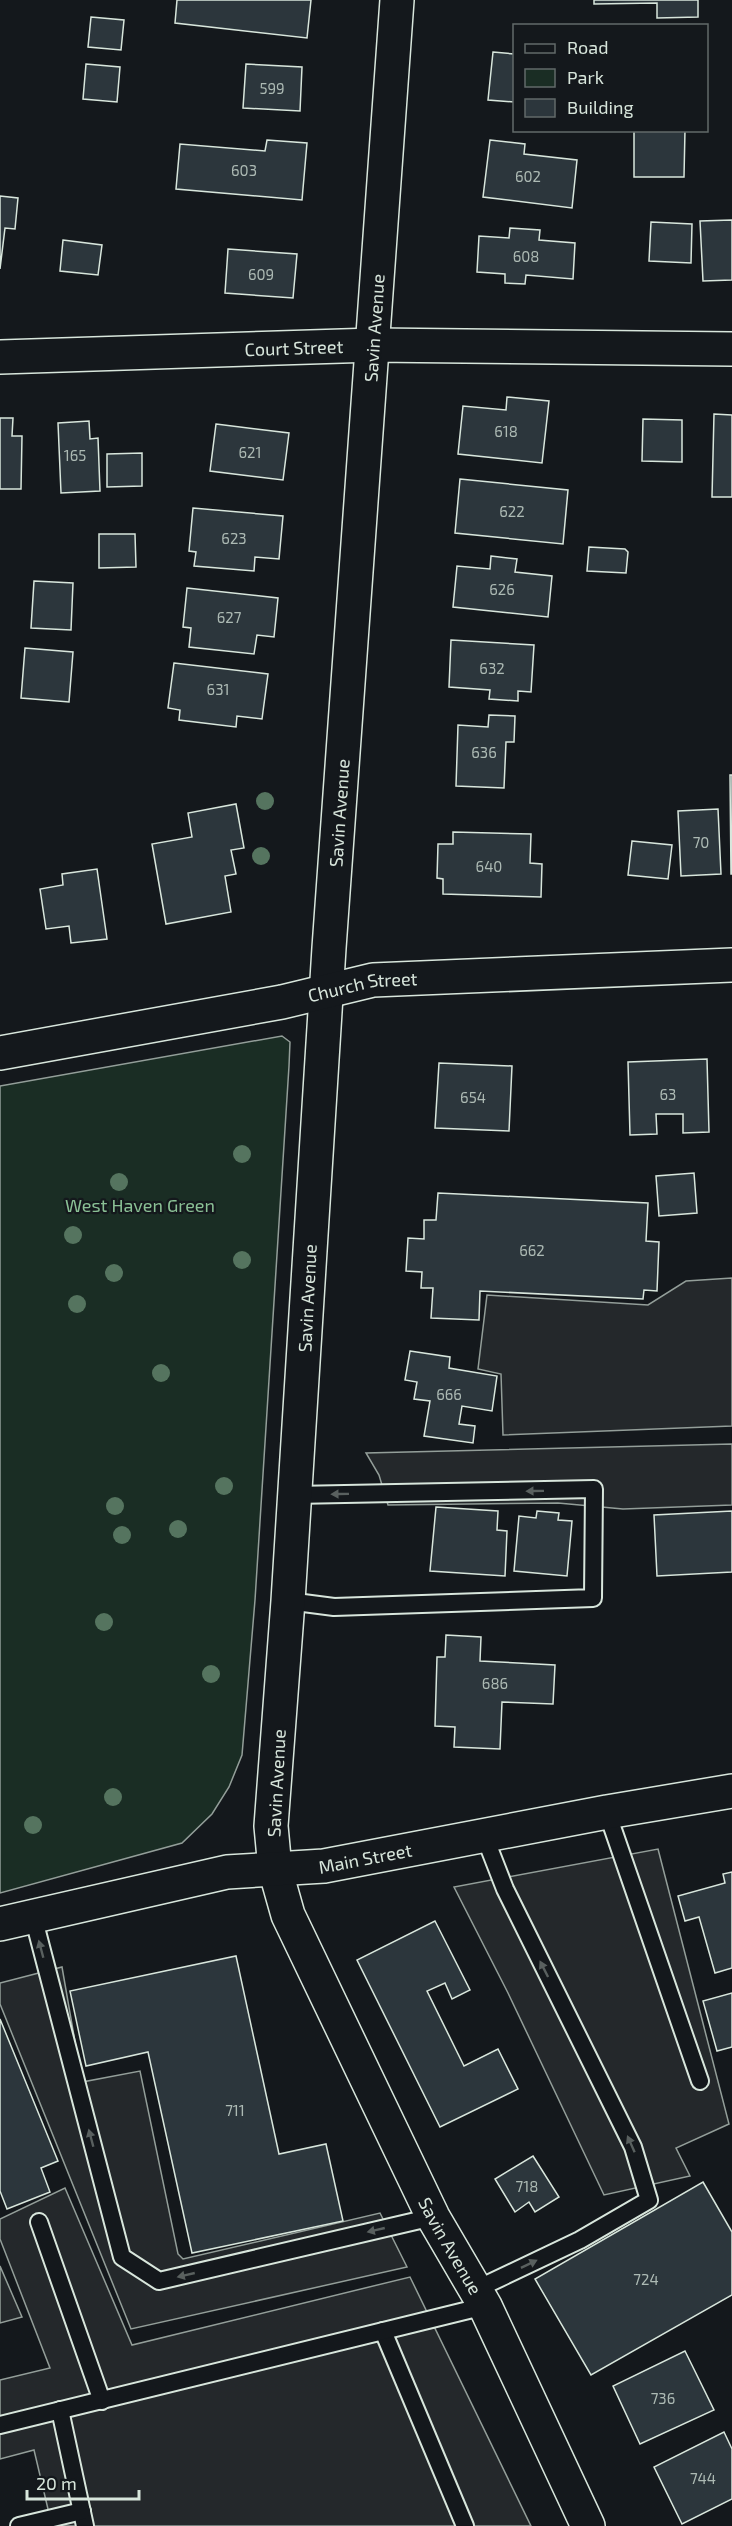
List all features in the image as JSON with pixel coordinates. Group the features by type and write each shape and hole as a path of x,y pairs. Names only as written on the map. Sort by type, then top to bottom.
{"street":[{"name":"Savin Avenue","path":"397,0 326,992 288,1601 271,1826 275,1869 288,1916 433,2217 481,2298 588,2526"},
{"name":"Court Street","path":"0,357 374,345 732,349"},
{"name":"Church Street","path":"0,1053 253,1008 373,980 732,965"},
{"name":"Main Street","path":"0,1924 227,1872 324,1866 607,1812 732,1791"}],"lane":[{"path":"288,1601 334,1607 593,1598 594,1490 294,1495"},
{"path":"607,1812 700,2081"},
{"path":"0,2425 383,2331 481,2298 649,2200 633,2147 510,1900 484,1835"},
{"path":"33,1916 123,2257 159,2281 433,2217"},
{"path":"39,2222 102,2401"},
{"path":"383,2331 465,2526"},
{"path":"19,2526 84,2519 60,2410"}],"green space":[{"name":"West Haven Green","path":"282,1036 290,1042 289,1066 255,1600 242,1755 229,1787 212,1814 182,1843 0,1893 0,1086"}],"shaded area":[{"path":"732,1278 732,1426 503,1435 501,1374 478,1369 487,1295 648,1305 686,1281"},
{"path":"732,1444 732,1505 623,1509 558,1503 388,1505 379,1475 366,1453"},
{"path":"658,1849 729,2124 676,2148 690,2176 604,2195 508,1993 454,1887"},
{"path":"62,1967 82,2082 140,2071 178,2254 183,2259 380,2213 407,2267 131,2329 0,2004 0,1983"},
{"path":"65,2188 132,2345 410,2277 531,2526 52,2526 34,2450 0,2459 0,2380 50,2368 0,2239 0,2219"},
{"path":"0,2266 22,2317 0,2323"}],"building":[{"path":"177,0 311,0 307,38 175,23"},
{"path":"594,0 698,0 698,17 657,18 657,3 594,4"},
{"path":"91,17 124,20 121,50 88,47"},
{"path":"493,52 513,54 513,102 488,100"},
{"path":"86,64 120,67 117,102 83,99"},
{"path":"246,64 302,67 300,111 243,108"},
{"path":"634,132 685,132 684,177 634,177"},
{"path":"267,140 307,143 302,200 176,189 180,144 265,151"},
{"path":"490,140 525,144 524,154 577,160 572,208 483,197"},
{"path":"0,196 18,198 15,229 5,228 0,269"},
{"path":"732,220 732,280 703,281 700,221"},
{"path":"651,222 692,224 691,263 649,261"},
{"path":"510,228 540,230 539,240 575,243 573,279 526,275 525,284 505,283 505,274 477,272 479,236 509,238"},
{"path":"63,240 102,245 98,275 60,271"},
{"path":"228,249 297,254 293,298 225,293"},
{"path":"507,397 549,401 542,463 458,454 463,406 506,410"},
{"path":"714,414 732,415 732,497 712,497"},
{"path":"0,418 13,418 12,436 22,436 21,489 0,489"},
{"path":"643,419 682,420 682,462 642,461"},
{"path":"89,421 90,439 98,438 100,491 61,493 58,423"},
{"path":"216,424 289,433 283,480 210,471"},
{"path":"142,453 142,486 107,487 107,454"},
{"path":"460,479 568,490 563,544 455,533"},
{"path":"193,508 283,516 279,559 255,557 254,571 194,566 196,552 189,551"},
{"path":"99,534 135,534 136,567 99,568"},
{"path":"589,547 625,549 628,552 626,573 587,571"},
{"path":"491,556 517,559 515,572 552,576 548,617 453,607 457,566 490,569"},
{"path":"34,581 73,583 71,630 31,628"},
{"path":"187,588 278,598 274,637 257,635 254,654 189,647 191,628 183,627"},
{"path":"451,640 534,645 531,692 518,691 518,701 489,699 490,690 449,687"},
{"path":"25,648 73,652 69,702 21,698"},
{"path":"174,663 268,674 262,719 237,716 236,727 179,720 180,710 168,708"},
{"path":"489,715 515,716 514,742 506,742 504,788 456,786 458,725 488,727"},
{"path":"730,775 732,775 732,874 731,874"},
{"path":"236,804 244,848 231,850 236,874 225,876 231,912 166,924 152,844 192,837 188,813"},
{"path":"718,809 721,874 681,876 678,811"},
{"path":"453,832 531,834 530,863 542,864 541,897 443,894 443,879 437,878 438,844 453,844"},
{"path":"632,841 672,845 668,879 628,875"},
{"path":"97,869 107,939 71,943 69,926 46,929 40,889 63,885 62,874"},
{"path":"707,1059 709,1132 683,1133 683,1114 656,1114 657,1134 630,1135 628,1062"},
{"path":"439,1063 512,1066 509,1131 435,1128"},
{"path":"694,1173 697,1213 659,1216 656,1176"},
{"path":"438,1193 648,1203 646,1241 659,1242 657,1291 644,1290 643,1299 480,1291 479,1320 431,1318 433,1288 421,1288 422,1272 406,1271 408,1238 424,1239 424,1220 436,1220"},
{"path":"410,1351 450,1357 449,1368 497,1376 492,1411 462,1406 459,1424 475,1426 473,1443 424,1436 430,1401 414,1399 417,1382 405,1380"},
{"path":"436,1507 498,1511 497,1530 507,1531 505,1576 430,1571"},
{"path":"537,1511 559,1513 558,1520 572,1521 567,1576 514,1571 519,1516 536,1518"},
{"path":"732,1511 732,1572 657,1576 654,1515"},
{"path":"446,1635 481,1637 480,1661 555,1665 553,1704 502,1702 500,1749 454,1747 455,1727 435,1726 437,1657 445,1657"},
{"path":"732,1872 732,1968 715,1973 699,1917 685,1921 678,1896 725,1883 723,1874"},
{"path":"435,1921 470,1990 452,1999 445,1983 427,1991 464,2066 498,2049 518,2089 440,2127 357,1960"},
{"path":"236,1956 279,2154 326,2144 343,2221 192,2253 148,2052 86,2066 70,1991"},
{"path":"732,1993 732,2047 717,2051 703,2001"},
{"path":"0,2019 58,2161 41,2168 50,2192 7,2209 0,2191"},
{"path":"533,2156 559,2197 535,2212 529,2202 515,2212 495,2179"},
{"path":"703,2182 732,2232 732,2295 591,2375 535,2279"},
{"path":"685,2351 714,2410 640,2444 613,2386"},
{"path":"724,2432 732,2449 732,2499 682,2524 654,2467"}]}
